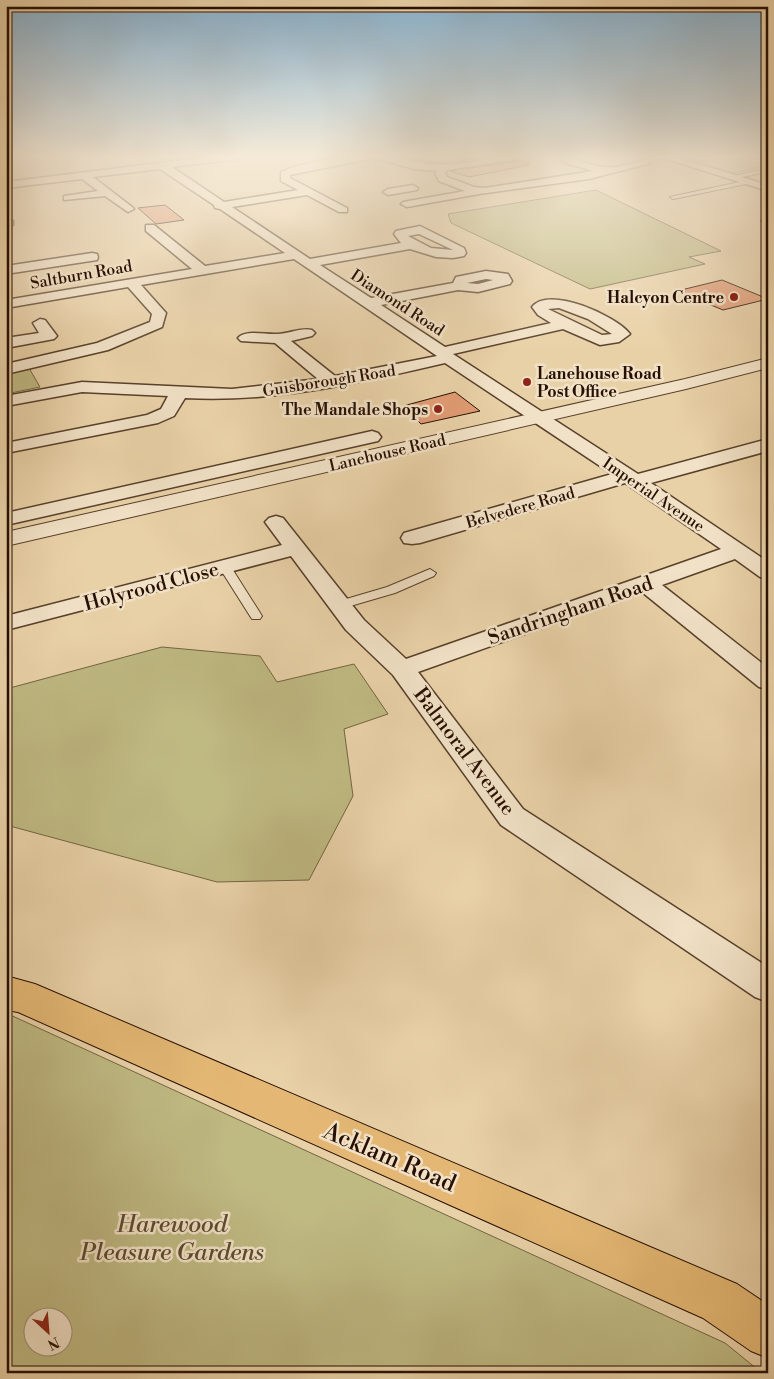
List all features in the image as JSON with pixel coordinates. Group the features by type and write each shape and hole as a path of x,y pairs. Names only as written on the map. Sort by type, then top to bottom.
{"main road":[{"name":"Acklam Road","path":"6,993 22,996 720,1301 768,1334"}],"street":[{"name":"Diamond Road","path":"241,220 539,417"},
{"path":"150,228 203,271"},
{"path":"307,263 415,244"},
{"name":"Saltburn Road","path":"13,303 295,255"},
{"path":"6,270 92,256"},
{"path":"6,369 38,363 126,340 156,324 159,313 132,283"},
{"path":"368,303 458,286"},
{"path":"11,288 13,303"},
{"path":"6,344 49,336 40,323"},
{"name":"Guisborough Road","path":"6,401 55,391 106,387 178,394 284,390 333,383 565,324"},
{"path":"246,338 279,338 307,333"},
{"path":"279,338 333,383"},
{"path":"38,363 55,391"},
{"name":"Lanehouse Road","path":"6,539 768,363"},
{"path":"7,448 63,443 152,419 168,412 178,394"},
{"name":"Imperial Avenue","path":"539,417 632,478 768,572"},
{"path":"6,519 139,489 316,441 372,437"},
{"name":"Belvedere Road","path":"412,538 632,478 767,445"},
{"path":"139,489 150,507"},
{"name":"Balmoral Avenue","path":"276,522 355,625 402,669 512,816 768,986"},
{"name":"Holyrood Close","path":"6,623 296,548"},
{"name":"Sandringham Road","path":"402,669 737,551"},
{"path":"646,584 768,681"}],"lane":[{"path":"225,567 256,616"},
{"path":"340,605 391,590 430,572"}],"green space":[{"path":"450,220 658,220 721,251 689,257 705,264 590,289 451,223"},
{"path":"29,368 40,387 6,394 6,372"},
{"path":"162,647 260,656 277,682 354,664 388,714 344,729 353,796 309,880 217,882 6,825 6,689"},
{"name":"Harewood Pleasure Gardens","path":"6,1013 725,1343 762,1373 6,1373"}],"building":[{"path":"152,220 182,220 156,224"},
{"path":"722,280 768,299 723,310 677,291"},
{"name":"The Mandale Shops","path":"455,392 480,411 421,424 403,406"}],"place":[{"name":"Halcyon Centre","path":"734,297"},
{"name":"Lanehouse Road Post Office","path":"527,382"},
{"name":"The Mandale Shops","path":"438,409"}]}
